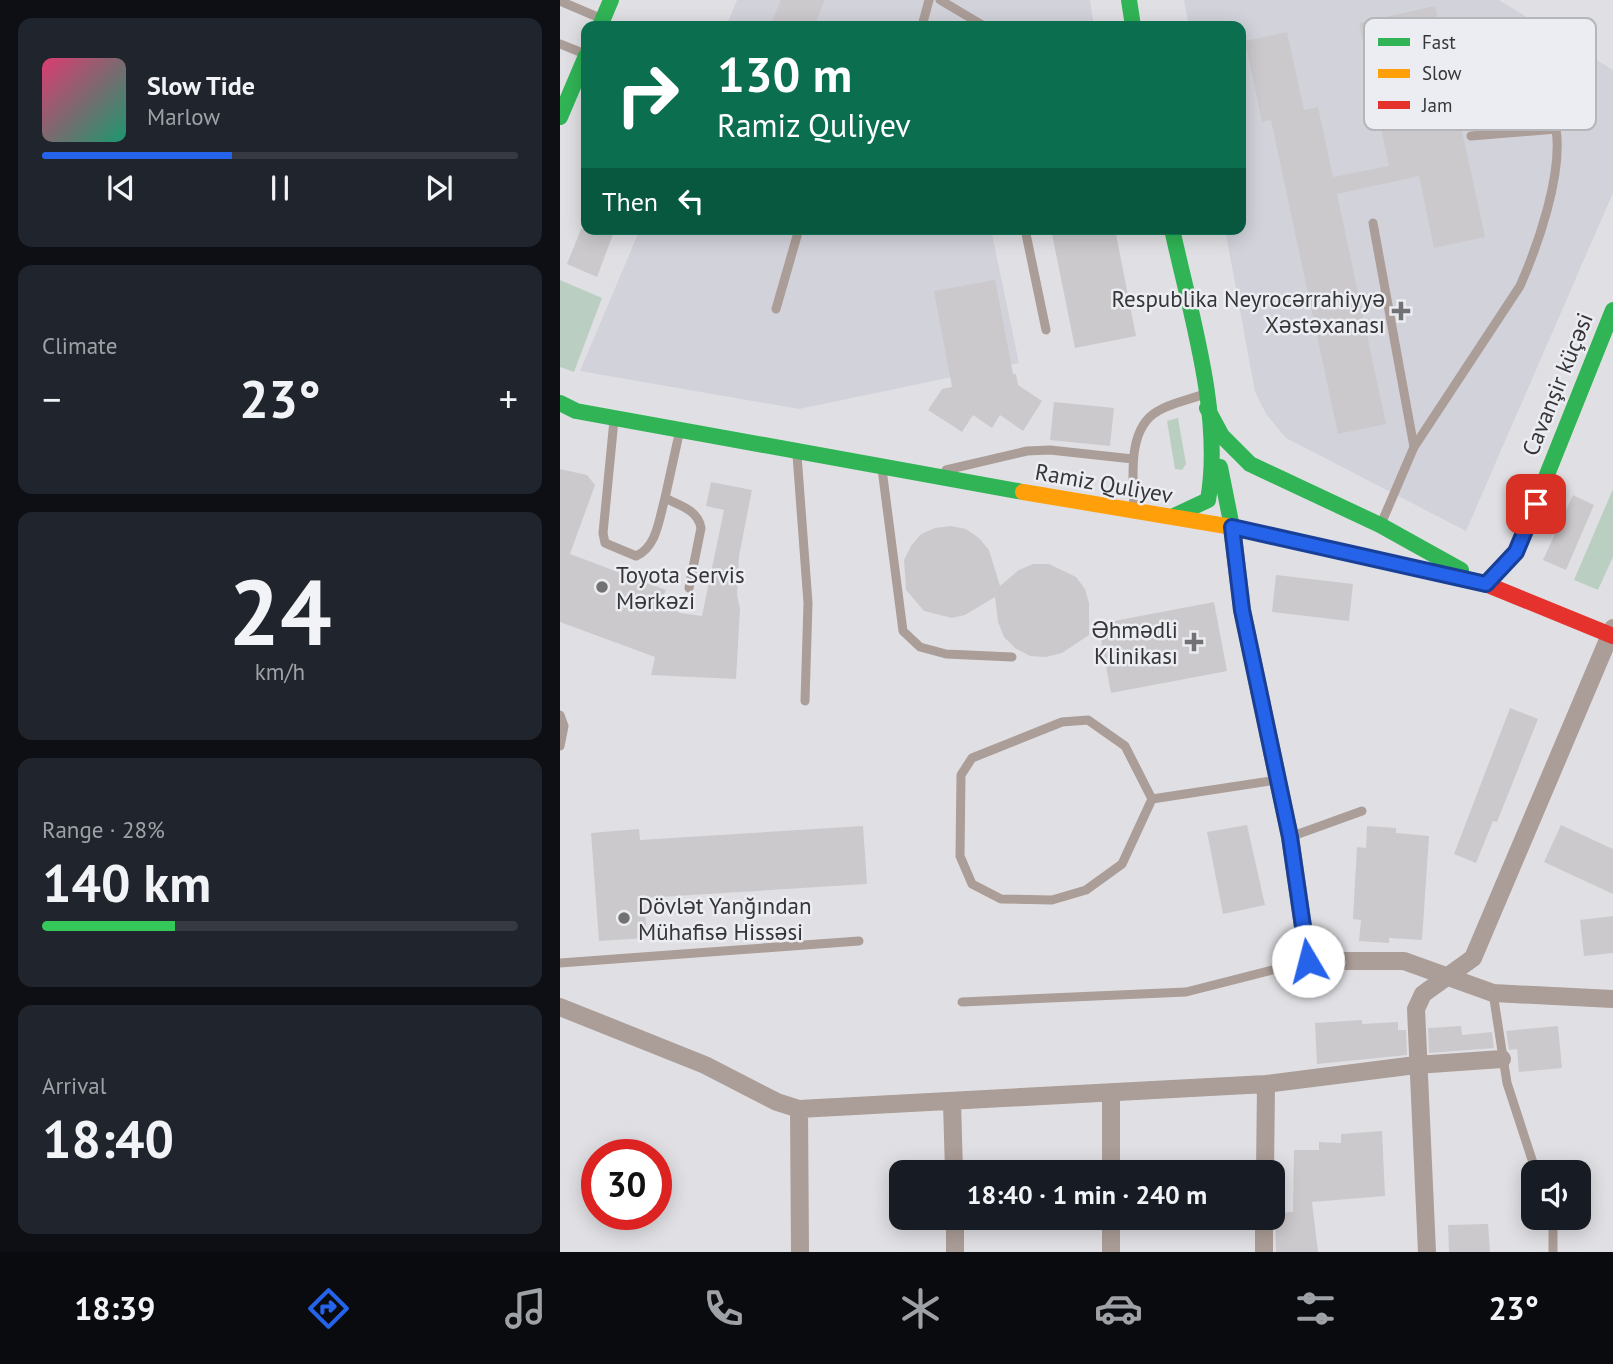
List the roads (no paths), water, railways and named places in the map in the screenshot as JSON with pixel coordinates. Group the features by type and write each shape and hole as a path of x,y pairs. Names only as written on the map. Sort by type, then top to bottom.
{"main road":[{"path":"602,21 611,0"},
{"path":"1129,0 1132,21"},
{"path":"560,117 581,67"},
{"path":"1173,235 1232,527"},
{"name":"Cavanşir küçəsi","path":"1486,584 1516,552 1613,310"},
{"path":"1166,517 1199,508 1208,500 1212,489 1205,401"},
{"path":"1205,401 1222,436 1250,464 1380,525 1486,584"},
{"name":"Ramiz Quliyev","path":"565,408 796,453 1232,527 1486,584 1612,633"}],"street":[{"path":"1232,527 1242,610 1290,837 1308,961 1404,961 1493,993 1613,999"},
{"path":"1427,1252 1416,1065 1416,1009 1423,995 1473,958 1612,633"},
{"path":"560,1007 705,1065 777,1102 799,1109 1266,1084 1416,1065 1502,1059"},
{"path":"1265,1160 1266,1084"},
{"path":"1111,1093 1111,1160"},
{"path":"952,1102 954,1160"},
{"path":"799,1109 800,1252"},
{"path":"954,1230 955,1252"},
{"path":"1111,1230 1111,1252"},
{"path":"1264,1230 1264,1252"}],"lane":[{"path":"923,21 929,0"},
{"path":"940,0 976,21"},
{"path":"560,1 597,21"},
{"path":"560,44 581,53"},
{"path":"1471,136 1544,130"},
{"path":"1380,525 1414,447 1520,286 1532,258 1554,174 1556,130"},
{"path":"1373,223 1414,447"},
{"path":"776,309 797,235"},
{"path":"1026,235 1046,330"},
{"path":"1134,512 1133,459 1143,424 1157,411 1205,401"},
{"path":"614,418 603,533 605,543 636,556 645,552 652,543 680,430"},
{"path":"927,474 1027,451 1050,450 1133,459"},
{"path":"796,453 808,603 805,701"},
{"path":"882,467 904,631 920,648 946,654 1012,657"},
{"path":"665,498 694,513 700,520 701,528 689,588"},
{"path":"560,715 564,726 560,746"},
{"path":"1088,720 1125,746 1152,799 1122,864 1086,890 1063,897 1052,900 1001,899 972,884 960,856 961,775 972,758 1062,722 1088,720"},
{"path":"1152,799 1277,780"},
{"path":"1290,837 1362,811"},
{"path":"560,963 859,942"},
{"path":"962,1002 1186,992 1308,961"},
{"path":"1493,993 1502,1059 1530,1160"},
{"path":"1553,1230 1553,1252"}],"place":[{"name":"Respublika Neyrocərrahiyyə Xəstəxanası","path":"1401,311"},
{"name":"Toyota Servis Mərkəzi","path":"602,587"},
{"name":"Əhmədli Klinikası","path":"1194,642"},
{"name":"Dövlət Yanğından Mühafisə Hissəsi","path":"624,918"}]}
